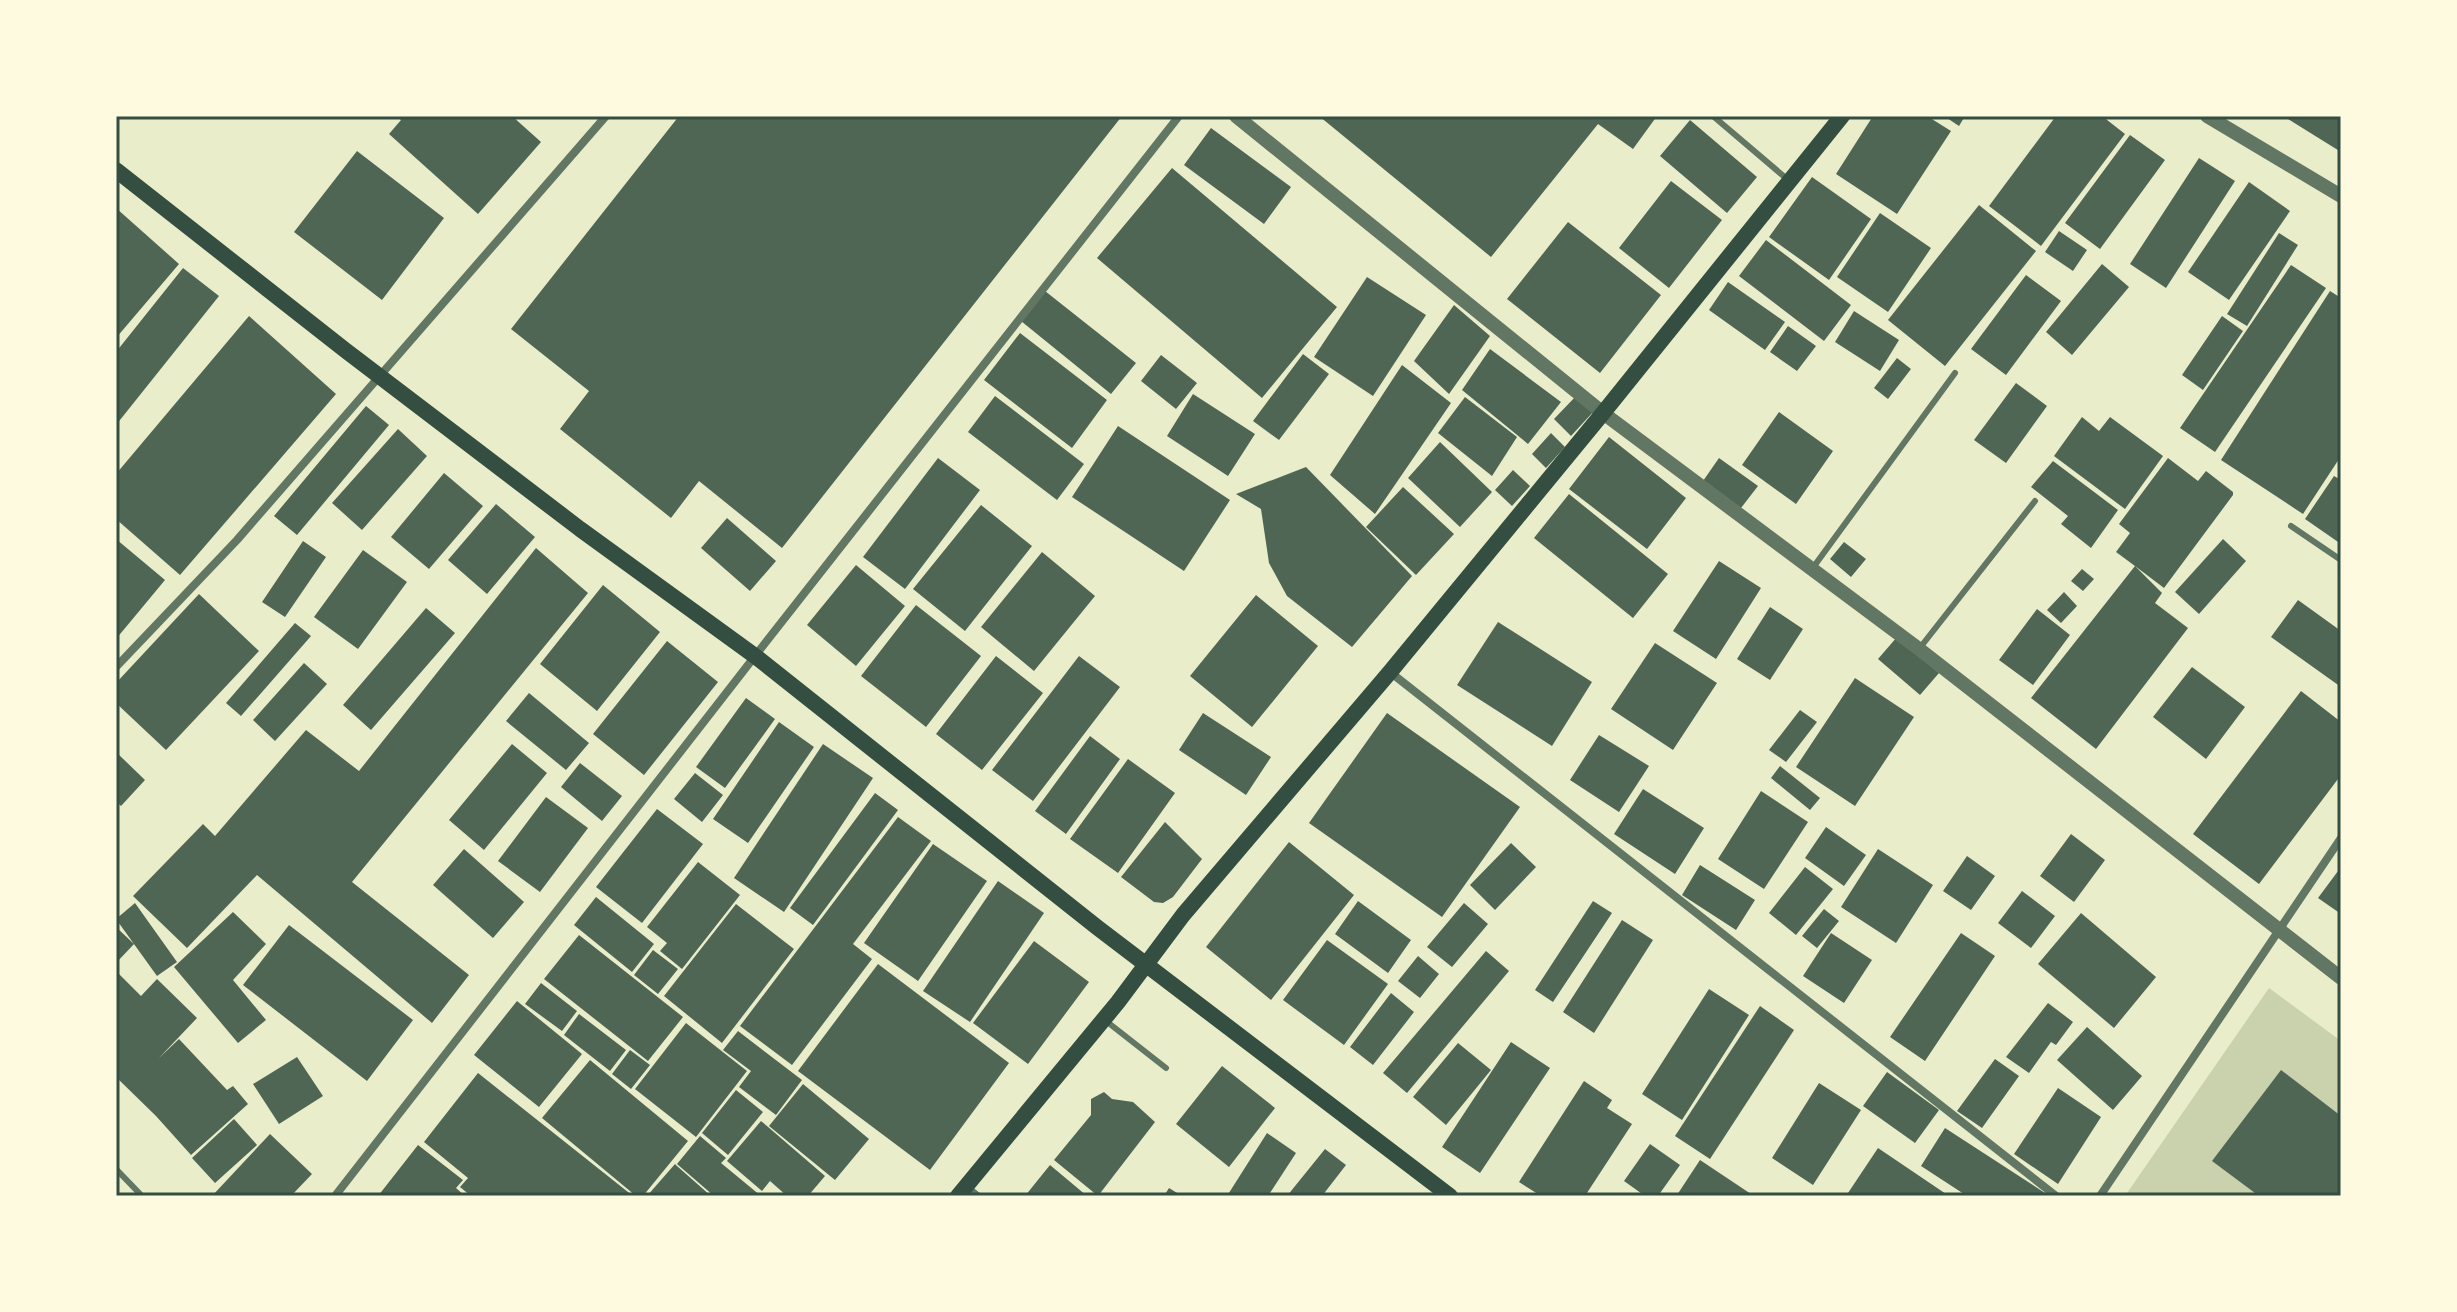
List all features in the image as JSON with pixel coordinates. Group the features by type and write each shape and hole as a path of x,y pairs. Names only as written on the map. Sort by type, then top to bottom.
{"main road":[{"path":"968,1192 1183,915 1390,672 1842,116"},
{"path":"116,170 580,529 755,656 1146,965 1450,1196"}],"street":[{"path":"116,667 237,540 606,116"},
{"path":"335,1196 1179,116"},
{"path":"1236,116 1603,413 1919,649 2341,978"},
{"path":"2207,116 2341,196"},
{"path":"1390,672 2056,1196"},
{"path":"2100,1196 2341,838"}],"lane":[{"path":"1713,116 1790,182"},
{"path":"1812,569 1955,373"},
{"path":"1919,649 2035,501"},
{"path":"2291,526 2341,560"},
{"path":"1103,1019 1166,1068"},
{"path":"116,1169 142,1196"}],"green space":[{"path":"2269,988 2341,1041 2341,1196 2125,1196"}],"building":[{"path":"396,116 512,116 541,142 478,214 389,134 401,120"},
{"path":"679,116 1122,116 782,548 699,481 671,518 560,429 589,391 511,329"},
{"path":"1319,116 1657,116 1633,149 1598,124 1491,257"},
{"path":"1873,116 1927,116 1951,131 1897,214 1836,174"},
{"path":"1944,116 1965,116 1959,126"},
{"path":"2056,116 2102,116 2125,134 2041,246 1989,206"},
{"path":"2283,116 2341,116 2341,152"},
{"path":"1690,120 1757,177 1727,213 1660,156"},
{"path":"1211,128 1291,187 1264,224 1184,165"},
{"path":"2130,135 2165,160 2100,249 2065,223"},
{"path":"357,151 444,218 382,300 294,232"},
{"path":"2199,158 2235,181 2166,288 2130,264"},
{"path":"1172,168 1337,307 1262,398 1097,258"},
{"path":"1812,177 1871,219 1829,280 1769,237"},
{"path":"1671,181 1722,220 1669,288 1619,248"},
{"path":"2249,182 2290,211 2229,300 2188,272"},
{"path":"1979,205 2036,251 1945,366 1888,320"},
{"path":"116,208 179,264 116,338"},
{"path":"1880,213 1931,248 1888,312 1837,277"},
{"path":"1568,222 1661,295 1600,373 1507,299"},
{"path":"2059,231 2087,250 2073,271 2045,252"},
{"path":"2279,233 2298,245 2247,326 2227,314"},
{"path":"1766,240 1851,305 1824,341 1739,276"},
{"path":"2102,264 2129,287 2072,355 2046,332"},
{"path":"2291,265 2326,288 2215,452 2180,428"},
{"path":"183,268 219,296 116,425 116,352"},
{"path":"2026,275 2061,301 2006,375 1971,349"},
{"path":"1367,277 1426,315 1373,396 1314,357"},
{"path":"1728,282 1785,322 1765,350 1709,310"},
{"path":"1045,291 1136,363 1111,394 1021,321"},
{"path":"2330,291 2341,298 2341,456 2303,514 2221,460"},
{"path":"1454,305 1490,336 1449,394 1414,361"},
{"path":"1854,311 1899,340 1880,371 1835,342"},
{"path":"249,316 336,394 180,575 116,519 116,474"},
{"path":"2222,316 2243,331 2203,390 2182,375"},
{"path":"1788,326 1816,346 1797,371 1770,352"},
{"path":"1020,333 1107,400 1072,448 984,380"},
{"path":"1490,349 1561,402 1528,444 1462,390"},
{"path":"1303,354 1329,374 1279,440 1253,421"},
{"path":"1161,355 1197,383 1176,409 1141,381"},
{"path":"1897,358 1911,369 1888,399 1874,388"},
{"path":"1402,365 1451,403 1375,514 1330,475"},
{"path":"2016,383 2047,406 2006,463 1974,440"},
{"path":"1193,394 1255,434 1228,476 1167,436"},
{"path":"1577,395 1594,411 1571,436 1554,419"},
{"path":"995,396 1084,464 1057,500 968,432"},
{"path":"1465,397 1517,437 1492,476 1438,433"},
{"path":"366,406 389,425 297,535 274,516"},
{"path":"1779,412 1833,451 1796,504 1742,465"},
{"path":"2082,417 2099,431 2110,417 2163,456 2125,509 2054,456"},
{"path":"1118,426 1230,500 1184,571 1072,497"},
{"path":"398,429 427,456 362,530 332,503"},
{"path":"1551,433 1565,447 1546,468 1532,454"},
{"path":"1609,437 1686,498 1647,549 1569,489"},
{"path":"1440,442 1492,492 1460,527 1408,478"},
{"path":"938,458 980,490 905,589 863,557"},
{"path":"1719,458 1758,486 1741,508 1703,481"},
{"path":"2168,458 2198,481 2206,471 2233,492 2164,588 2116,552 2130,533 2119,524"},
{"path":"2053,461 2118,510 2091,548 2061,524 2068,516 2031,487"},
{"path":"1306,467 1412,576 1352,647 1287,596 1269,563 1261,509 1236,494"},
{"path":"1513,470 1530,486 1512,506 1495,490"},
{"path":"444,473 483,506 429,569 391,537"},
{"path":"2334,476 2341,480 2341,544 2305,519"},
{"path":"1403,487 1454,534 1416,575 1366,527"},
{"path":"1569,494 1668,574 1633,618 1534,538"},
{"path":"496,504 535,537 487,594 448,560"},
{"path":"981,505 1032,546 965,631 913,589"},
{"path":"727,518 776,561 750,591 701,548"},
{"path":"116,539 165,580 116,639"},
{"path":"2223,539 2246,561 2199,614 2175,592"},
{"path":"303,541 326,557 285,617 262,602"},
{"path":"1844,542 1866,559 1851,577 1830,559"},
{"path":"536,548 588,593 352,882 469,975 432,1023 257,875 187,948 133,896 203,824 215,836 306,730 359,771"},
{"path":"363,550 407,582 358,649 314,617"},
{"path":"1042,552 1095,596 1034,671 981,627"},
{"path":"1719,561 1761,588 1716,659 1673,631"},
{"path":"856,565 905,606 856,666 807,625"},
{"path":"2135,566 2162,593 2155,603 2188,628 2096,749 2031,698"},
{"path":"2082,569 2094,579 2083,591 2071,581"},
{"path":"603,585 660,632 597,711 540,664"},
{"path":"2064,592 2077,606 2061,623 2047,610"},
{"path":"199,594 259,651 166,750 116,703 116,683"},
{"path":"1256,595 1318,646 1252,727 1190,676"},
{"path":"2298,600 2341,631 2341,687 2271,637"},
{"path":"916,605 981,656 926,727 861,676"},
{"path":"1770,607 1803,629 1770,680 1737,659"},
{"path":"426,608 455,633 371,730 343,705"},
{"path":"2037,609 2070,635 2033,685 1999,660"},
{"path":"1498,622 1592,682 1552,746 1457,685"},
{"path":"295,623 311,636 241,716 226,703"},
{"path":"1897,637 1939,673 1920,695 1878,659"},
{"path":"667,641 718,682 644,775 593,734"},
{"path":"1655,643 1717,683 1673,750 1611,709"},
{"path":"996,656 1043,693 982,770 936,734"},
{"path":"1079,656 1120,687 1033,801 992,770"},
{"path":"304,663 327,684 275,741 253,720"},
{"path":"2192,667 2245,707 2206,759 2153,717"},
{"path":"1855,678 1914,717 1855,806 1796,767"},
{"path":"2301,691 2341,722 2341,775 2259,884 2193,834"},
{"path":"529,693 589,743 566,770 506,721"},
{"path":"746,698 775,719 725,788 696,767"},
{"path":"1800,710 1817,722 1786,762 1769,750"},
{"path":"1203,713 1271,757 1246,795 1179,750"},
{"path":"1387,713 1520,807 1442,917 1309,823"},
{"path":"779,722 814,747 748,843 713,819"},
{"path":"1599,735 1649,766 1619,812 1570,780"},
{"path":"1090,736 1120,759 1066,834 1035,811"},
{"path":"512,744 547,773 484,850 449,820"},
{"path":"823,744 873,778 784,912 734,878"},
{"path":"116,752 145,780 121,806 116,801"},
{"path":"1128,759 1175,793 1118,873 1070,839"},
{"path":"580,763 622,796 602,821 561,787"},
{"path":"1780,766 1820,798 1810,810 1771,778"},
{"path":"695,773 723,795 702,822 674,799"},
{"path":"1643,789 1704,828 1675,874 1614,834"},
{"path":"1761,791 1808,822 1764,889 1718,859"},
{"path":"875,793 898,810 813,925 790,908"},
{"path":"546,797 588,828 540,892 498,861"},
{"path":"657,809 703,844 642,923 596,887"},
{"path":"898,817 931,841 853,944 872,959 792,1065 740,1026"},
{"path":"1165,822 1202,859 1173,897 1163,903 1154,902 1121,877"},
{"path":"1826,827 1866,855 1844,886 1805,858"},
{"path":"2071,834 2105,860 2074,902 2040,876"},
{"path":"1289,842 1354,895 1271,1000 1206,947"},
{"path":"1511,843 1536,867 1495,910 1470,885"},
{"path":"933,844 987,881 918,981 864,943"},
{"path":"464,849 524,902 493,938 433,885"},
{"path":"1878,849 1933,885 1896,943 1841,907"},
{"path":"1967,856 1995,876 1971,910 1943,891"},
{"path":"698,862 740,895 682,969 660,951 667,943 647,927"},
{"path":"1700,865 1755,900 1736,930 1682,895"},
{"path":"1805,867 1833,889 1796,935 1769,913"},
{"path":"2341,867 2341,914 2318,898"},
{"path":"998,881 1044,913 970,1022 923,991"},
{"path":"2022,891 2055,916 2031,948 1998,923"},
{"path":"596,897 654,944 632,972 574,925"},
{"path":"1358,901 1411,940 1388,973 1335,934"},
{"path":"1593,901 1612,913 1553,1002 1535,990"},
{"path":"135,903 177,962 157,976 116,919"},
{"path":"1464,903 1488,924 1452,967 1427,947"},
{"path":"736,904 794,949 722,1043 664,996"},
{"path":"1824,909 1839,921 1817,948 1802,936"},
{"path":"233,912 266,944 233,980 266,1020 238,1043 174,967"},
{"path":"2081,913 2156,977 2114,1028 2038,964"},
{"path":"1622,920 1653,940 1594,1033 1563,1012"},
{"path":"289,925 413,1020 367,1081 243,985"},
{"path":"116,927 134,944 116,963"},
{"path":"1831,933 1872,960 1844,1003 1803,976"},
{"path":"1961,933 1995,956 1925,1061 1890,1037"},
{"path":"579,935 683,1017 648,1061 544,979"},
{"path":"1327,940 1388,984 1344,1045 1283,1000"},
{"path":"1034,941 1089,982 1028,1064 973,1023"},
{"path":"653,950 678,969 658,994 634,975"},
{"path":"1486,951 1509,971 1407,1093 1383,1073"},
{"path":"1418,956 1439,974 1420,998 1398,981"},
{"path":"878,964 1009,1063 930,1170 798,1071"},
{"path":"116,971 141,996 157,979 197,1018 159,1058 179,1039 227,1090 233,1086 248,1104 191,1155 116,1077"},
{"path":"541,983 577,1011 562,1031 525,1004"},
{"path":"1709,989 1749,1015 1682,1120 1642,1094"},
{"path":"1391,993 1414,1012 1373,1065 1350,1047"},
{"path":"517,1001 582,1054 539,1107 474,1055"},
{"path":"2048,1003 2073,1022 2056,1045 2051,1042 2029,1073 2006,1057"},
{"path":"1760,1006 1794,1030 1710,1159 1675,1136"},
{"path":"579,1014 626,1050 610,1071 564,1035"},
{"path":"686,1023 747,1071 696,1137 635,1089"},
{"path":"2087,1027 2142,1076 2113,1110 2057,1060"},
{"path":"738,1031 802,1080 776,1115 739,1087 751,1071 723,1050"},
{"path":"1511,1042 1550,1068 1480,1173 1442,1147"},
{"path":"1458,1043 1491,1070 1446,1125 1413,1097"},
{"path":"630,1050 650,1065 631,1089 612,1074"},
{"path":"297,1057 323,1096 279,1124 253,1084"},
{"path":"1995,1059 2019,1076 1982,1128 1957,1111"},
{"path":"590,1060 688,1141 643,1196 636,1196 542,1118"},
{"path":"1222,1066 1275,1108 1229,1167 1176,1124"},
{"path":"2281,1070 2341,1116 2341,1196 2259,1196 2212,1161"},
{"path":"1887,1072 1939,1110 1915,1143 1863,1106"},
{"path":"478,1073 633,1196 471,1196 460,1187 468,1178 424,1142"},
{"path":"1584,1081 1612,1100 1607,1108 1632,1124 1585,1196 1541,1196 1519,1182"},
{"path":"1819,1083 1861,1110 1813,1185 1772,1158"},
{"path":"803,1084 869,1139 835,1180 769,1126"},
{"path":"2058,1088 2101,1117 2058,1184 2014,1154"},
{"path":"736,1090 763,1112 728,1155 702,1133"},
{"path":"1104,1092 1112,1099 1133,1102 1155,1122 1098,1196 1054,1160 1091,1115 1091,1099"},
{"path":"234,1119 257,1145 215,1183 192,1158"},
{"path":"761,1121 825,1176 808,1196 787,1196 770,1181 762,1191 727,1161"},
{"path":"1945,1128 2045,1193 2044,1196 1967,1196 1921,1166"},
{"path":"1267,1133 1296,1153 1268,1196 1227,1196"},
{"path":"270,1134 312,1174 291,1196 212,1196"},
{"path":"700,1136 726,1158 721,1163 761,1196 714,1196 677,1164"},
{"path":"1650,1144 1680,1165 1658,1196 1645,1196 1624,1181"},
{"path":"418,1145 463,1180 456,1188 465,1196 378,1196"},
{"path":"1878,1148 1949,1196 1846,1196"},
{"path":"1325,1149 1346,1165 1322,1196 1287,1196"},
{"path":"1700,1160 1754,1196 1677,1195"},
{"path":"675,1164 677,1166 711,1196 647,1196"},
{"path":"1050,1165 1087,1196 1025,1196"},
{"path":"1169,1188 1182,1196 1164,1196"}]}
